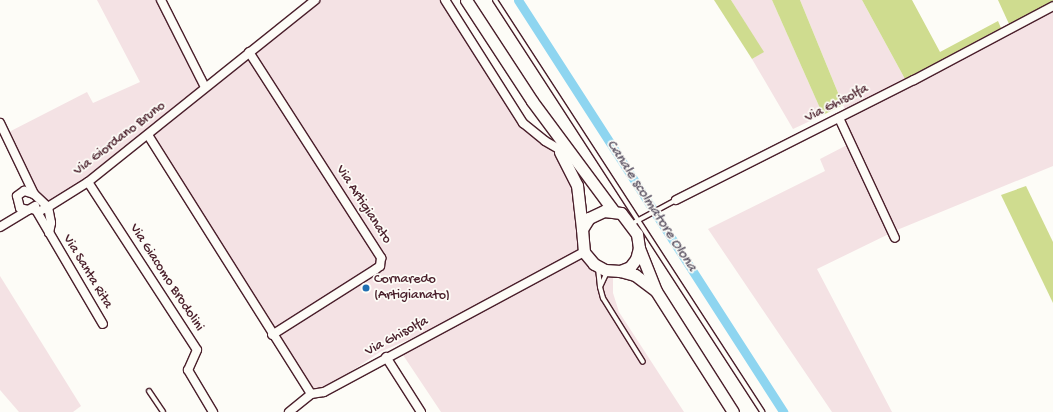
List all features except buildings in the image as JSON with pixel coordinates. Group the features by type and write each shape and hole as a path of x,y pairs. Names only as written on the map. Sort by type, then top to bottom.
{"main road":[{"path":"466,0 532,101 613,210 621,213 634,222 639,248 656,291 733,412"},
{"path":"532,101 577,185 584,252 597,266 608,270 620,271 634,275 656,291"},
{"path":"582,229 595,214 613,210"},
{"path":"620,271 630,267 639,248"}],"street":[{"path":"161,0 205,87"},
{"name":"Via Giordano Bruno","path":"8,221 32,210 48,207 88,182 315,0"},
{"path":"445,0 523,122 545,141 559,149"},
{"name":"Via Ghisolfa","path":"676,200 839,118 1053,6"},
{"name":"Via Artigianato","path":"249,52 378,252 381,262 376,269 272,335"},
{"path":"839,118 895,238"},
{"path":"0,123 35,196 36,204 32,210 18,205"},
{"path":"148,135 272,335 311,394"},
{"path":"0,227 8,221 18,205 18,196 23,191 22,167"},
{"name":"Via Giacomo Brodolini","path":"88,182 197,350 188,370 213,412"},
{"path":"23,191 35,196 48,207"},
{"name":"Via Santa Rita","path":"48,207 51,223 49,232"},
{"name":"Via Santa Rita","path":"32,210 49,232 103,324"},
{"name":"Via Ghisolfa","path":"289,412 311,394 324,392 386,357 584,252"},
{"path":"386,357 421,412"}],"lane":[{"path":"495,0 634,222 763,412"},
{"name":"Via Ghisolfa","path":"634,222 676,200"},
{"path":"597,266 602,298 643,362"},
{"path":"600,287 608,270"},
{"path":"150,391 163,412"}],"shaded area":[{"path":"97,0 161,0 205,87 315,0 445,0 523,122 552,146 569,167 584,252 431,330 380,352 326,388 311,394 144,137 48,207 43,204 5,134 87,92 93,103 140,82"},
{"path":"731,0 772,0 823,115 793,129 752,59 763,52"},
{"path":"800,0 862,0 905,79 1053,1 1053,166 897,230 817,269 892,412 832,412 708,229 825,171 820,159 847,145 837,123 848,117"},
{"path":"582,258 602,274 613,277 613,293 619,312 684,412 441,412 403,355"},
{"path":"0,276 81,406 73,412 19,412 0,390"}],"green space":[{"path":"714,0 731,0 764,52 752,59"},
{"path":"772,0 800,0 843,105 823,115"},
{"path":"862,0 912,0 940,52 998,21 1001,28 905,79"},
{"path":"998,0 1053,0 1053,1 1009,24"},
{"path":"1026,186 1053,242 1053,303 1001,195"}],"waterway":[{"name":"Canale scolmatore Olona","path":"518,0 784,412"}],"place":[{"name":"Cornaredo (Artigianato)","path":"366,288"}]}
